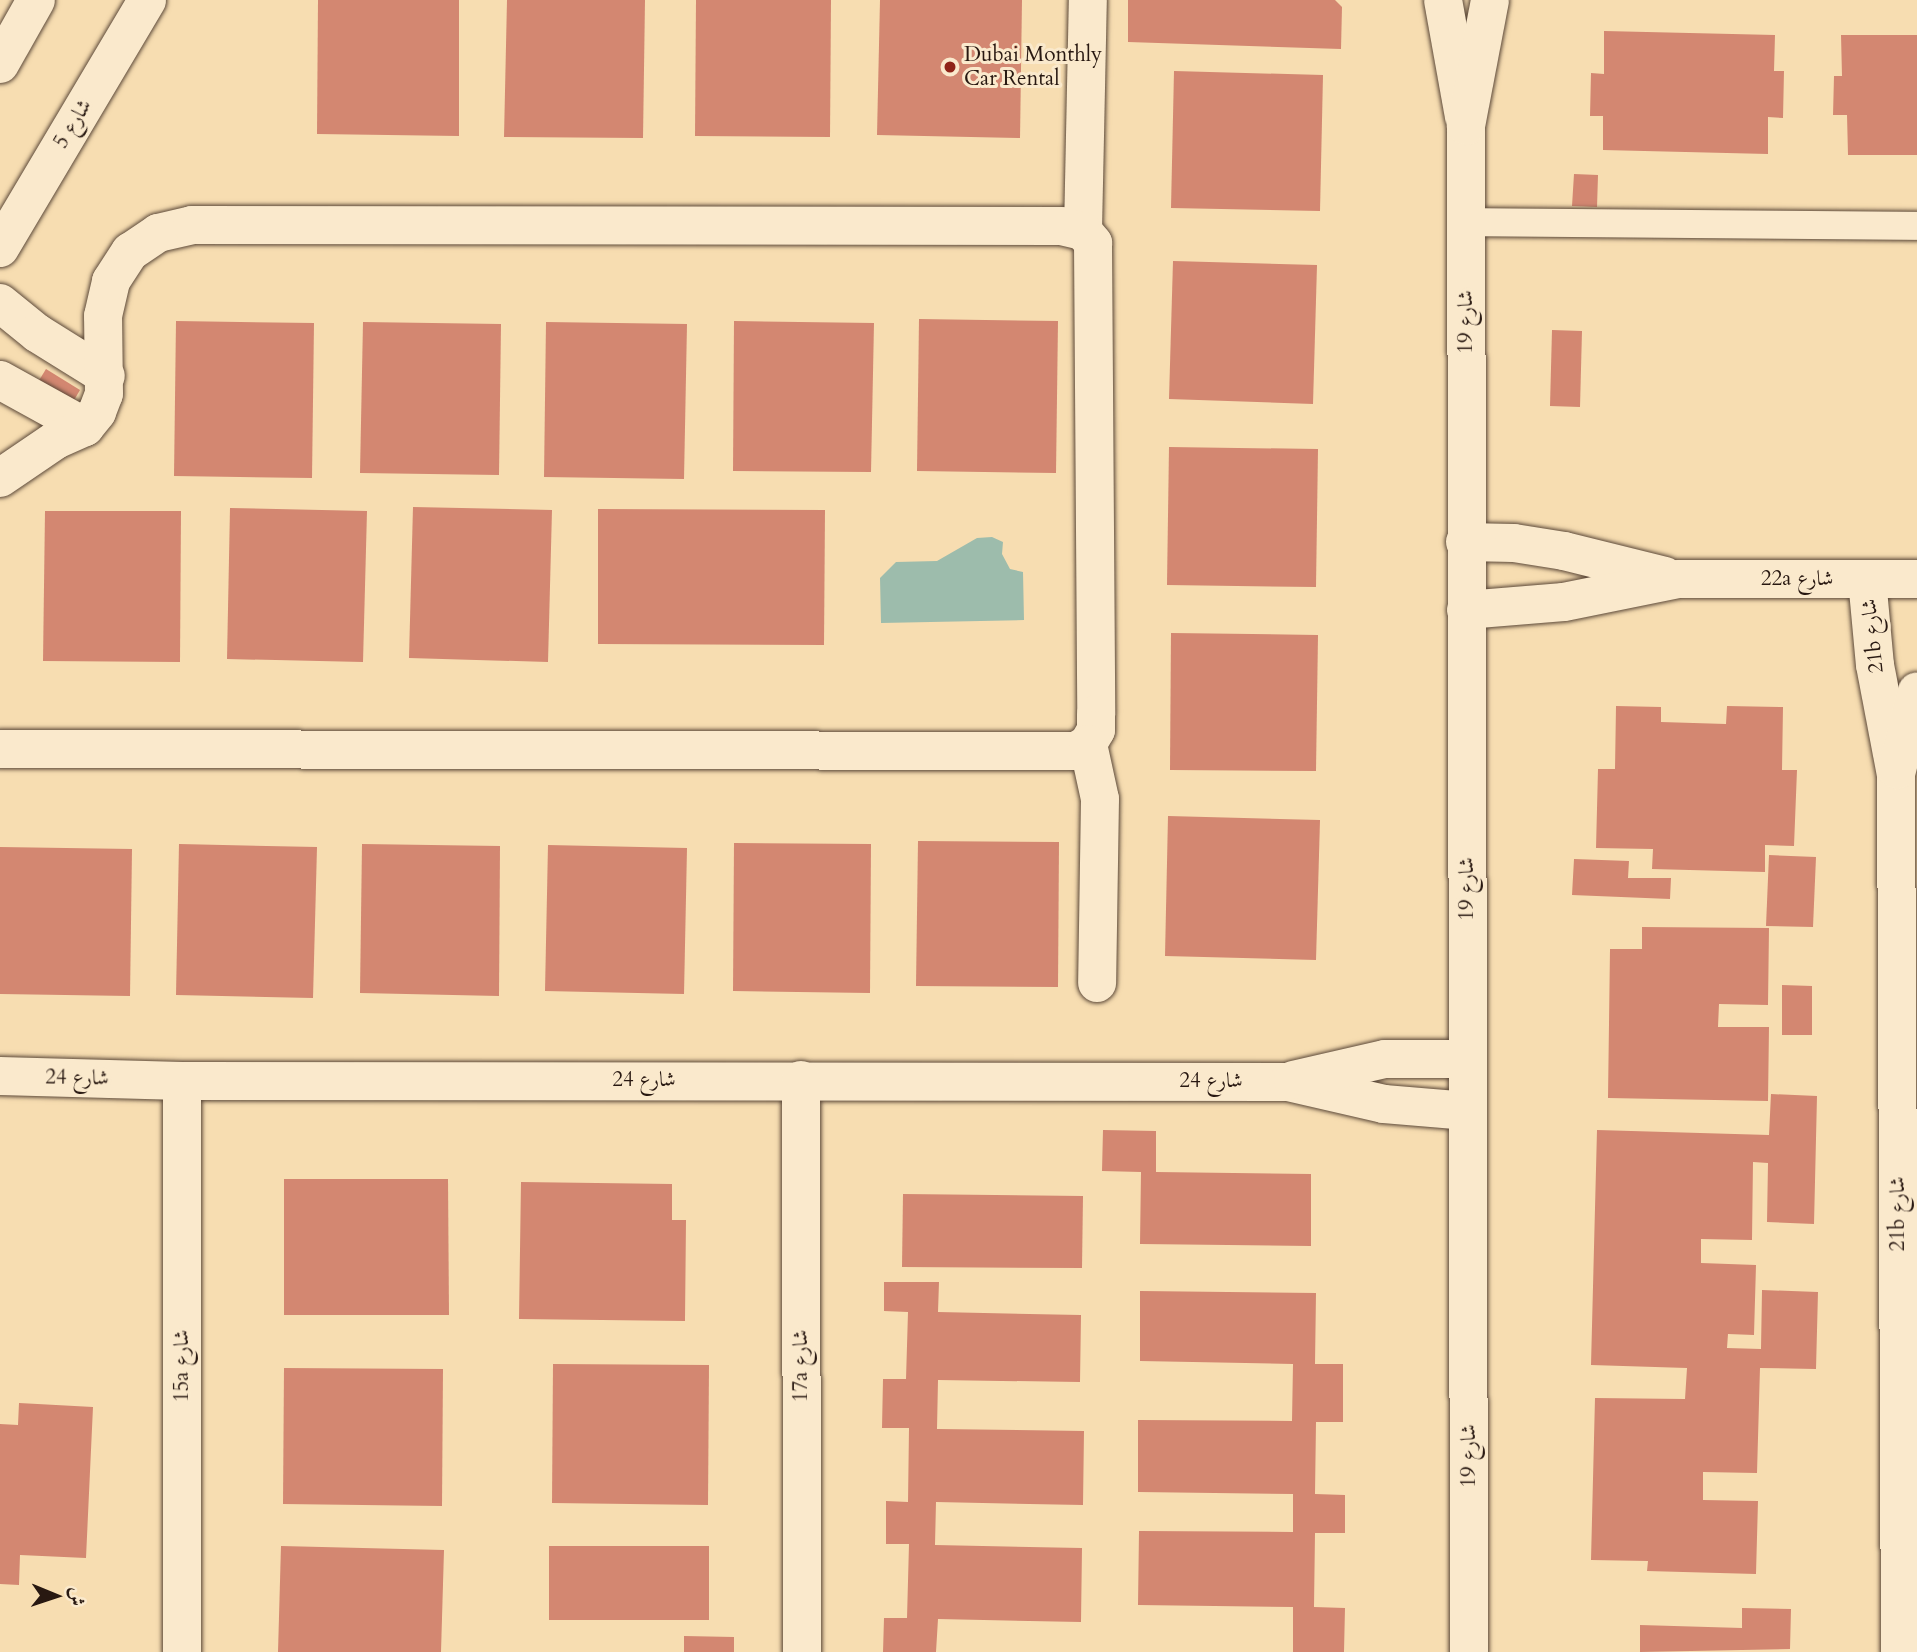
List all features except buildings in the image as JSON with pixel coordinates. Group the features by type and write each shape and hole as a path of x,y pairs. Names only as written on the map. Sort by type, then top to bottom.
{"street":[{"path":"0,64 36,0"},
{"name":"شارع 5","path":"0,247 146,0"},
{"path":"1083,231 1088,0"},
{"name":"شارع 19","path":"1443,0 1466,126 1469,1652"},
{"name":"شارع 19","path":"1466,126 1490,0"},
{"path":"0,478 56,440 85,427 104,394 106,376 103,316 111,281 130,252 158,233 192,225 1062,226 1083,231 1093,243 1094,271 1096,730 1088,744 1100,799 1097,983"},
{"path":"0,303 37,333 106,376"},
{"path":"0,380 85,427"},
{"name":"22a شارع","path":"1465,542 1564,551 1678,579"},
{"name":"22a شارع","path":"1466,610 1563,602 1678,579 1917,579"},
{"name":"21b شارع","path":"1867,579 1876,676 1896,775 1900,1652"},
{"name":"21b شارع","path":"1896,775 1917,691"},
{"path":"0,749 1063,752 1088,744"},
{"path":"1288,1082 1385,1059 1468,1059"},
{"name":"شارع 24","path":"0,1076 182,1081 1288,1082"},
{"name":"17a شارع","path":"801,1080 802,1652"},
{"name":"15a شارع","path":"182,1081 182,1652"},
{"path":"1288,1082 1384,1104 1468,1111"}],"lane":[{"path":"1466,222 1917,226"}],"shaded area":[{"path":"992,537 1003,542 1002,554 1010,569 1023,572 1024,620 881,623 880,578 896,562 937,561 977,538"}],"place":[{"name":"Dubai Monthly Car Rental","path":"950,67"}]}
